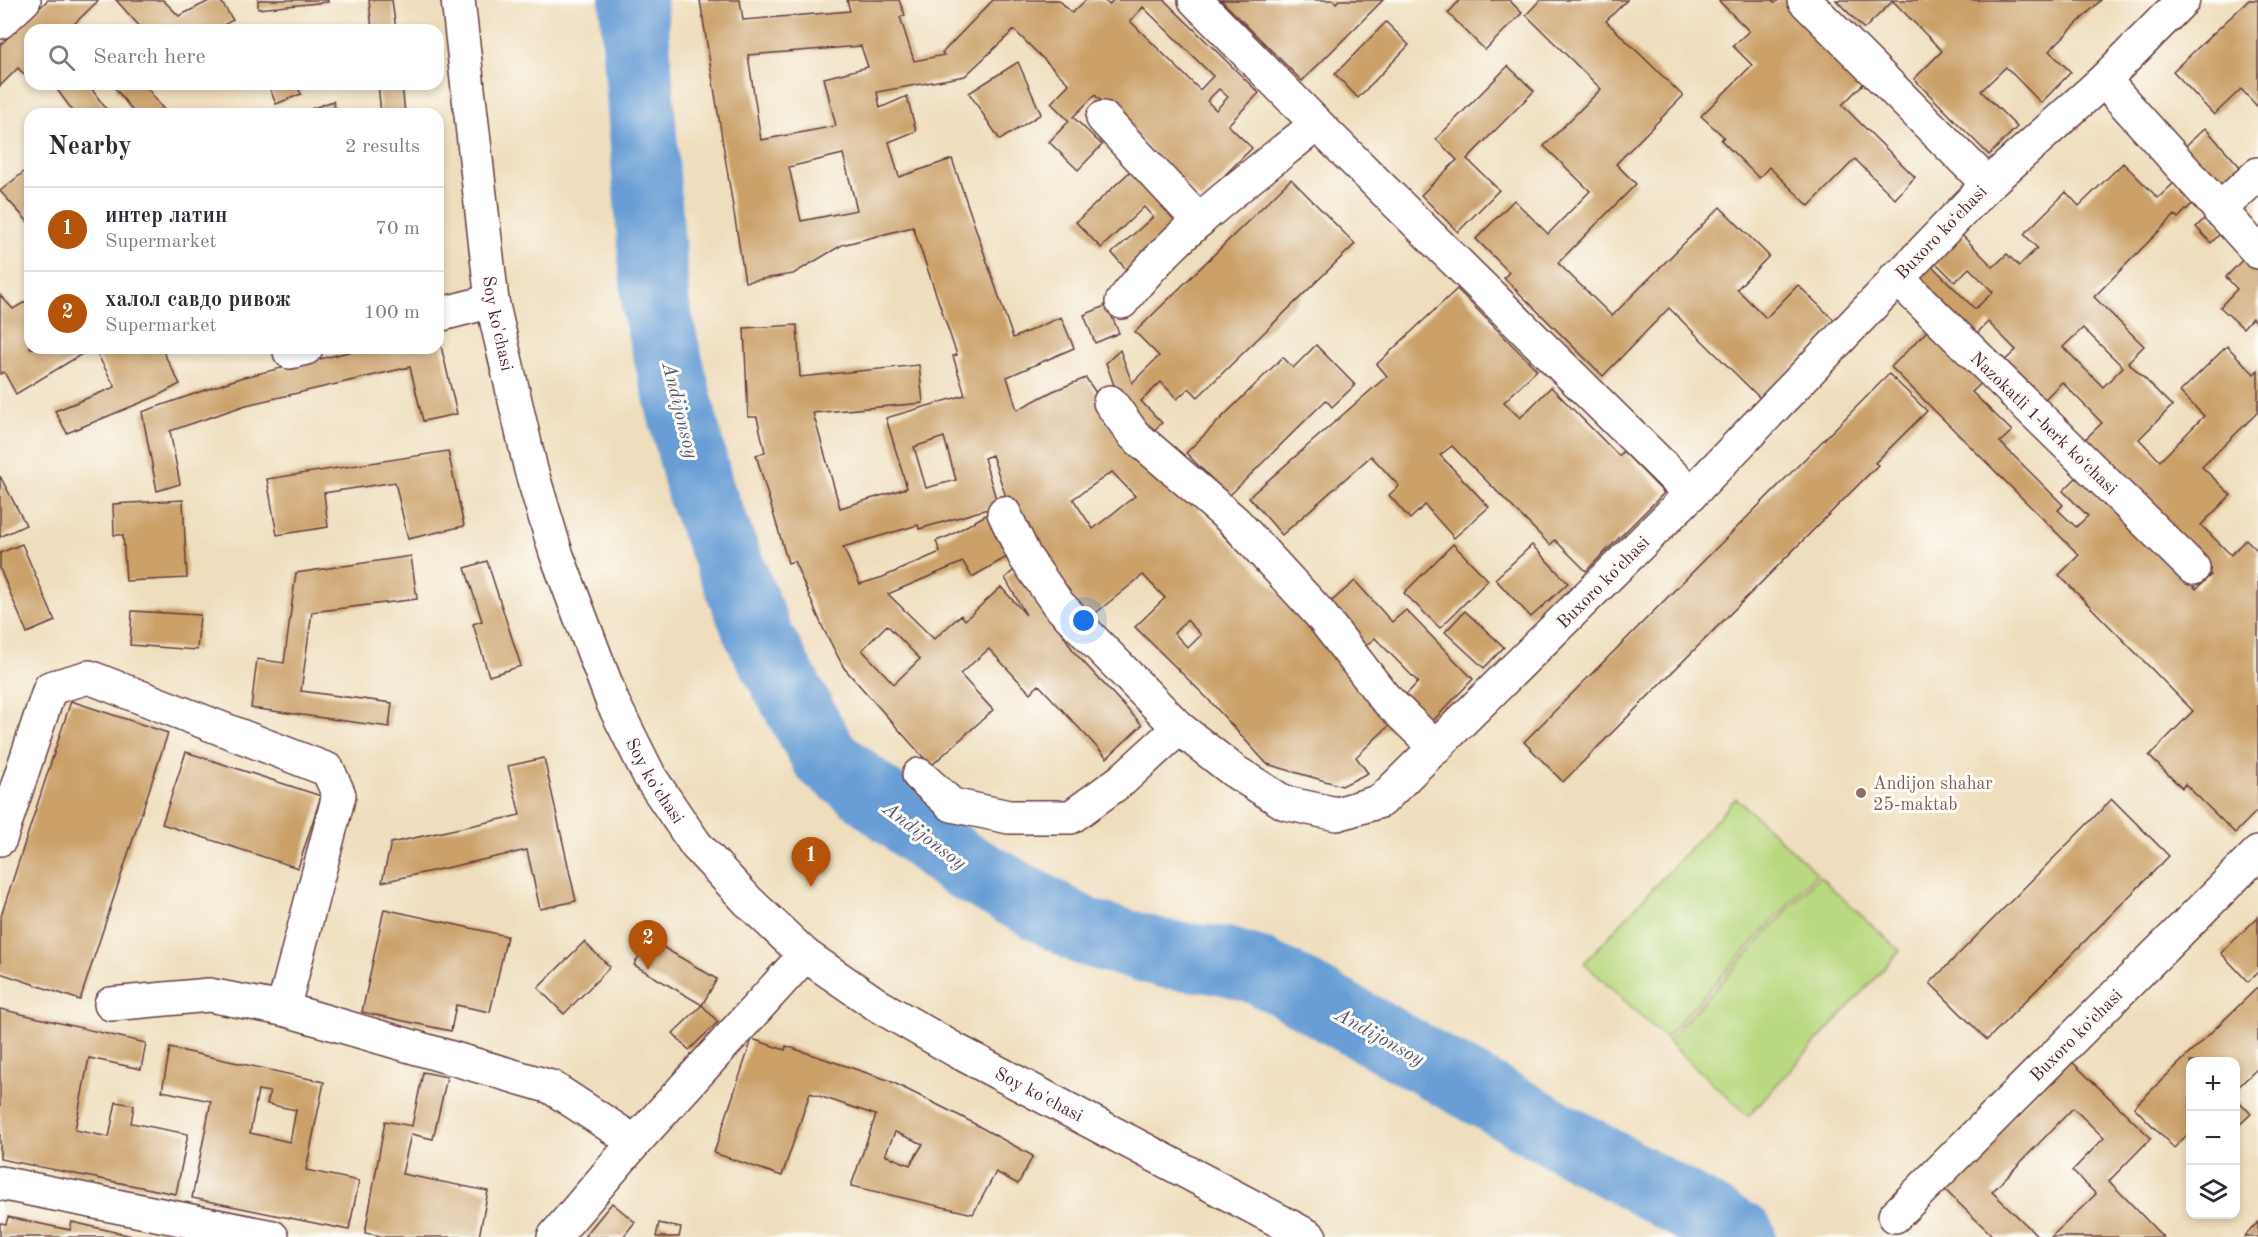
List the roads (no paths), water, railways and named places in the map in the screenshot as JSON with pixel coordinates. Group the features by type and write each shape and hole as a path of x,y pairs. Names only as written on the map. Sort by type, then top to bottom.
{"street":[{"path":"0,22 24,0"},
{"name":"Soy ko'chasi","path":"458,0 492,301 531,470 553,543 613,703 650,777 696,845 748,901 804,955 879,1006 957,1051 1310,1237"},
{"path":"1195,0 1691,494"},
{"path":"1804,0 1988,184"},
{"name":"Buxoro koʻchasi","path":"1004,513 1025,557 1058,604 1179,728 1234,771 1285,803 1337,814 1381,801 1691,494 1896,277 1988,184 2104,80 2182,0"},
{"path":"2104,80 2258,252"},
{"path":"1103,118 1199,221"},
{"path":"1122,302 1135,285 1199,221 1317,124"},
{"path":"2219,210 2258,174"},
{"name":"Nazokatli 1-berk koʻchasi","path":"1896,277 2193,568"},
{"path":"444,313 492,301"},
{"path":"1110,402 1134,435 1235,522 1319,613 1384,697 1436,748"},
{"path":"0,839 50,688 89,678 328,770 339,795 283,1009"},
{"path":"919,775 952,805 1009,817 1071,817 1122,780 1179,728"},
{"name":"Buxoro koʻchasi","path":"1895,1216 2258,853"},
{"path":"554,1237 635,1142 804,955"},
{"path":"111,1004 209,995 283,1009 551,1087 635,1142"},
{"path":"0,1183 272,1237"}],"waterway":[{"name":"Andijonsoy","path":"633,0 656,309 701,493 759,636 825,757 959,863 1085,932 1168,955 1226,961 1256,970 1286,984 1742,1237"}],"place":[{"name":"Andijon shahar 25-maktab","path":"1861,793"},
{"name":"интер латин","path":"811,887"},
{"name":"халол савдо ривож","path":"648,970"}]}
